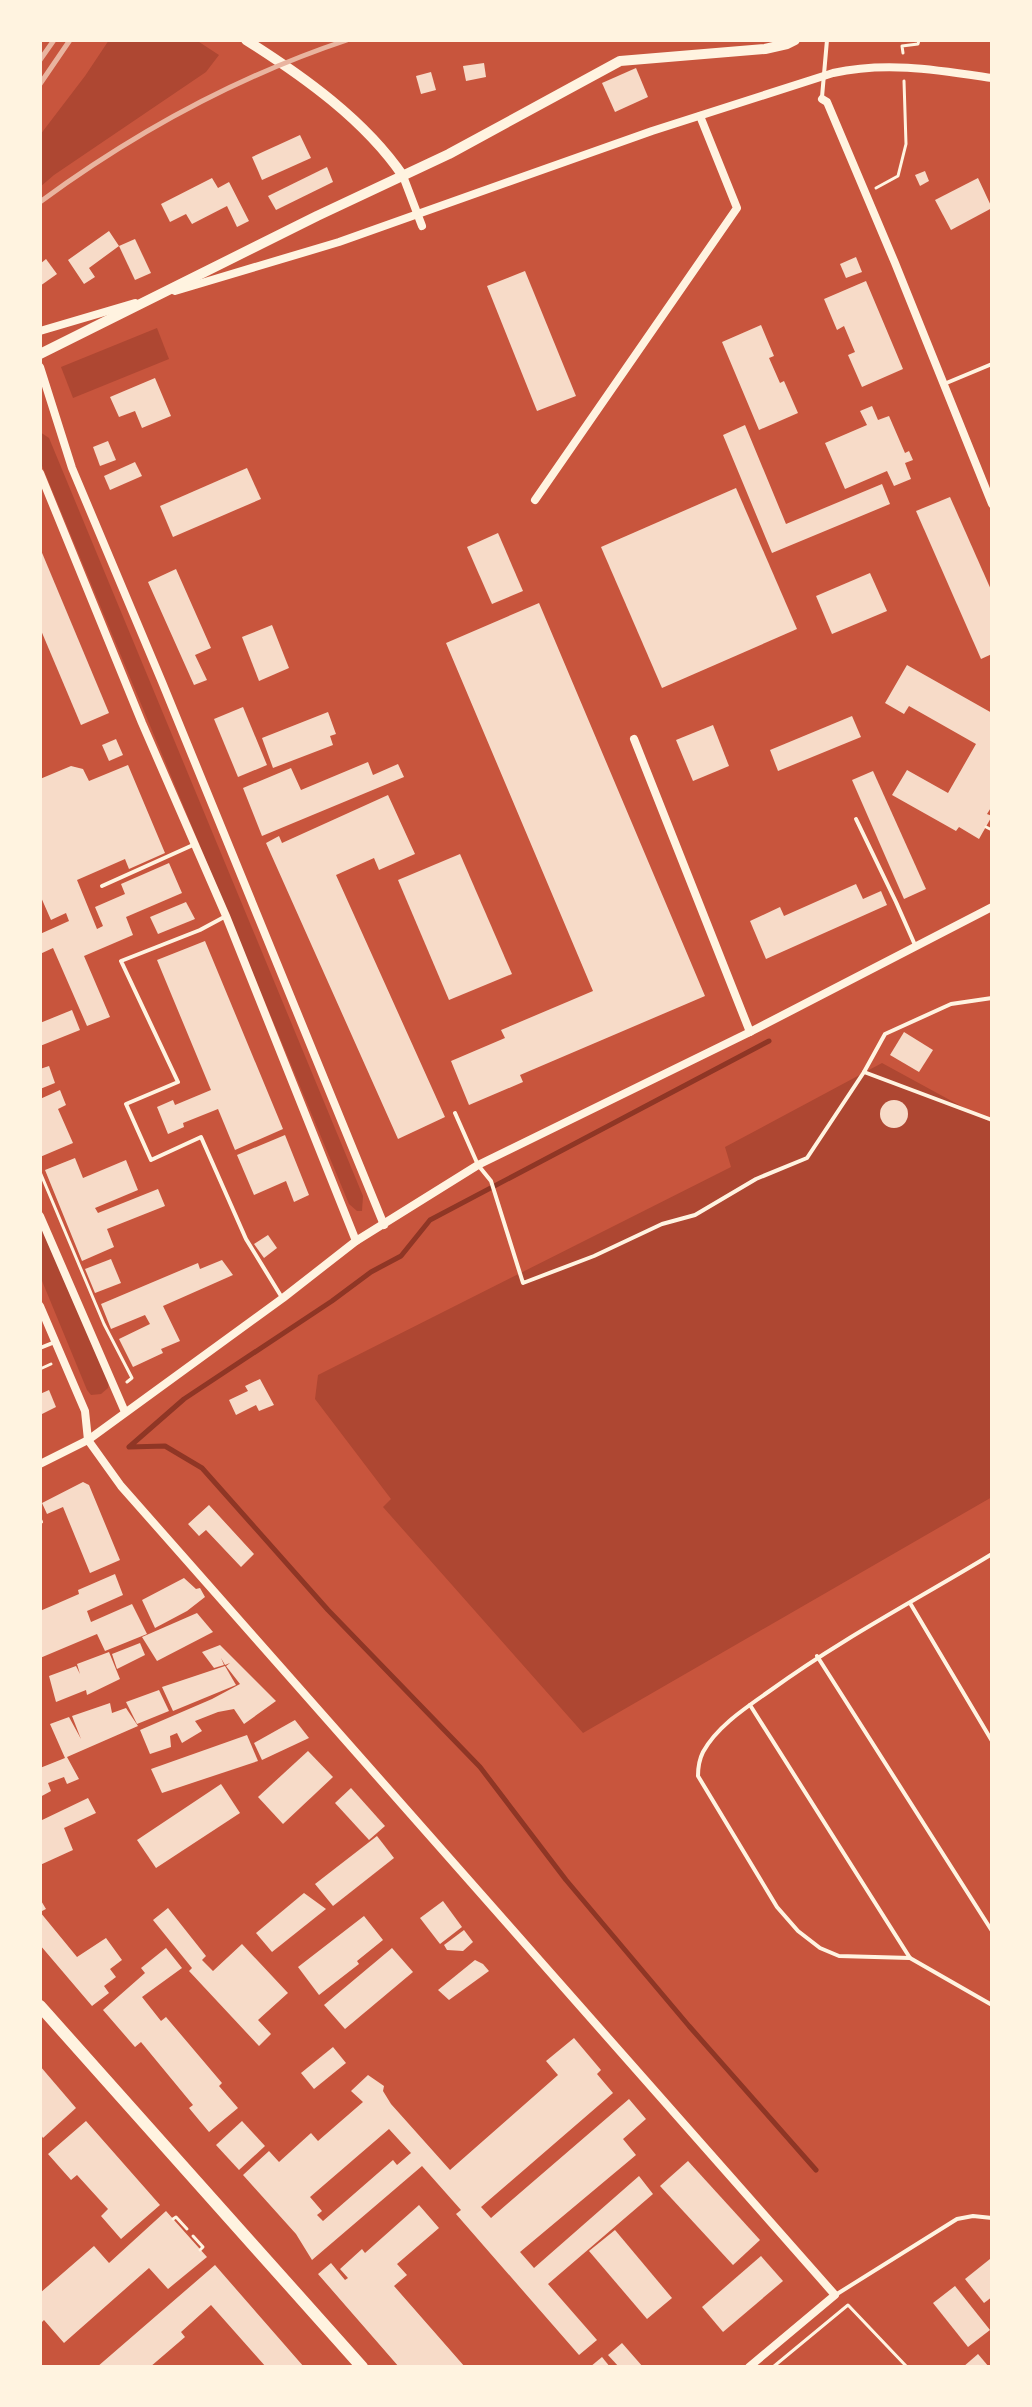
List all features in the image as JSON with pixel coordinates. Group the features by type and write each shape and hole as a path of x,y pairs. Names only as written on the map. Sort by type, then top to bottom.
{"main road":[{"path":"40,2006 362,2367"}],"street":[{"path":"246,40 343,110 381,146 403,176 422,226"},
{"path":"40,354 449,154 620,61 765,49 795,40"},
{"path":"40,331 339,242 652,131 824,75 861,67 888,66 992,78"},
{"path":"822,99 827,102 866,193 992,504"},
{"path":"535,500 737,208 700,116"},
{"path":"40,367 77,482 384,1225"},
{"path":"40,473 136,709 226,916 356,1241"},
{"path":"634,739 750,1032"},
{"path":"40,1464 88,1440 356,1241 478,1165 750,1032 991,909"},
{"path":"40,1216 125,1412"},
{"path":"40,1306 85,1411 88,1440 121,1486 835,2295 749,2367"}],"lane":[{"path":"822,99 827,40"},
{"path":"944,384 992,364"},
{"path":"856,819 916,947"},
{"path":"102,886 195,844"},
{"path":"226,916 200,930 121,961 178,1082 126,1104 151,1160 201,1137 246,1239 283,1298"},
{"path":"455,1113 478,1165 491,1181 523,1283 594,1256 662,1224 695,1215 756,1179 807,1158 864,1072 885,1034 951,1004 992,998"},
{"path":"864,1072 992,1120"},
{"path":"40,1348 55,1342"},
{"path":"910,1958 839,1956 820,1948 798,1931 777,1907 698,1776 698,1765 702,1753 714,1737 750,1705 817,1656 992,1554"},
{"path":"910,1603 992,1741"},
{"path":"817,1656 992,1931"},
{"path":"750,1705 910,1958 992,2005"},
{"path":"835,2295 957,2219 973,2216 992,2218"}],"path":[{"path":"903,60 902,46 918,44 919,40"},
{"path":"866,193 898,176 906,144 903,74"},
{"path":"986,827 992,830"},
{"path":"173,2219 176,2217 187,2229"},
{"path":"193,2236 203,2247 200,2250"},
{"path":"773,2367 848,2305 907,2367"}],"shaded area":[{"path":"109,40 196,40 219,55 206,72 40,187 40,135"},
{"path":"157,328 169,359 73,398 61,367"},
{"path":"40,432 49,438 363,1196 362,1211 349,1204 40,461"},
{"path":"882,1063 992,1123 992,1497 583,1733 383,1507 391,1499 315,1399 318,1375 731,1167 725,1147"},
{"path":"40,1222 109,1382 108,1388 101,1394 91,1395 87,1390 40,1276"}],"building":[{"path":"484,63 486,77 466,81 463,66"},
{"path":"636,68 648,97 615,112 602,83"},
{"path":"431,72 436,90 421,94 416,76"},
{"path":"300,135 311,158 262,180 252,157"},
{"path":"327,167 333,182 276,210 268,196"},
{"path":"925,171 929,181 920,186 915,175"},
{"path":"212,178 218,188 229,182 249,221 237,227 227,206 192,224 186,214 170,222 161,204"},
{"path":"978,178 992,208 951,230 935,200"},
{"path":"109,231 119,246 89,268 95,277 84,284 68,260"},
{"path":"135,239 151,273 135,280 119,246"},
{"path":"856,257 862,272 846,278 840,264"},
{"path":"46,259 57,274 40,286 40,264"},
{"path":"525,271 576,396 537,411 487,286"},
{"path":"866,281 903,369 862,387 848,355 855,352 844,326 837,330 824,299"},
{"path":"761,325 774,356 769,358 780,383 784,381 798,413 759,430 722,342"},
{"path":"155,378 171,416 142,428 135,411 119,417 110,397"},
{"path":"872,406 878,420 889,416 905,453 909,451 913,460 905,463 911,479 894,486 887,471 845,489 825,443 867,425 860,411"},
{"path":"745,425 786,524 882,484 890,504 772,553 723,435"},
{"path":"108,441 116,460 100,466 93,447"},
{"path":"135,462 142,476 110,490 104,476"},
{"path":"247,468 261,499 173,537 160,506"},
{"path":"736,488 797,629 662,688 601,547"},
{"path":"950,497 992,592 992,654 981,659 916,511"},
{"path":"498,533 523,591 492,604 467,547"},
{"path":"40,548 109,713 81,725 40,628"},
{"path":"176,569 211,648 195,655 207,680 194,685 148,582"},
{"path":"870,573 887,611 832,634 816,596"},
{"path":"539,603 705,996 520,1075 523,1082 469,1105 451,1061 505,1038 501,1030 593,991 446,643"},
{"path":"272,625 289,668 259,681 242,637"},
{"path":"907,665 992,713 992,806 987,814 992,816 979,839 959,827 956,831 892,795 907,770 948,793 976,744 909,706 904,714 885,703"},
{"path":"243,707 267,765 238,777 214,719"},
{"path":"328,712 336,734 330,736 333,745 273,768 262,738"},
{"path":"852,716 861,737 778,771 770,750"},
{"path":"713,725 729,766 693,781 676,740"},
{"path":"116,739 123,755 109,761 102,745"},
{"path":"368,762 373,775 398,764 404,777 262,836 243,788 291,768 301,790"},
{"path":"128,765 165,853 129,869 125,859 77,880 97,929 103,926 95,907 125,894 121,884 169,863 182,893 126,917 133,935 84,956 110,1017 87,1026 53,948 40,954 40,934 69,921 66,913 51,920 40,895 40,779 71,766 83,769 89,781"},
{"path":"873,771 926,889 904,899 852,780"},
{"path":"388,795 415,854 379,870 374,858 336,875 445,1117 398,1139 266,843 279,836 282,843"},
{"path":"460,854 512,974 449,1000 398,880"},
{"path":"856,884 863,899 881,891 887,905 766,959 750,921 780,907 784,916"},
{"path":"186,902 195,919 158,934 150,917"},
{"path":"205,941 283,1129 235,1150 218,1109 183,1123 184,1127 168,1134 157,1107 173,1100 175,1105 211,1090 157,960"},
{"path":"72,1010 80,1030 40,1046 40,1023"},
{"path":"904,1032 933,1050 919,1072 890,1055"},
{"path":"49,1066 55,1083 40,1089 40,1069"},
{"path":"60,1090 66,1105 58,1109 73,1143 40,1157 40,1099"},
{"path":"894,1100 904,1104 908,1114 904,1124 894,1128 884,1124 880,1114 884,1104"},
{"path":"285,1135 309,1195 294,1202 286,1181 254,1195 237,1155"},
{"path":"75,1158 83,1178 126,1160 138,1190 95,1208 98,1213 158,1189 165,1206 107,1229 114,1247 82,1261 45,1170"},
{"path":"268,1235 277,1248 264,1258 254,1244"},
{"path":"111,1259 121,1283 95,1293 85,1269"},
{"path":"222,1260 233,1275 163,1306 180,1341 133,1367 119,1339 150,1324 145,1315 111,1329 101,1304 198,1263 200,1269"},
{"path":"260,1379 274,1405 259,1411 256,1405 236,1415 229,1400 248,1391 245,1386"},
{"path":"49,1390 56,1407 40,1415 40,1394"},
{"path":"83,1482 89,1485 120,1560 90,1573 63,1507 47,1514 42,1503"},
{"path":"209,1505 254,1554 241,1567 206,1530 199,1536 188,1524"},
{"path":"115,1574 123,1595 87,1611 91,1622 132,1604 147,1634 105,1651 97,1634 40,1658 40,1611"},
{"path":"184,1578 196,1589 200,1588 205,1597 187,1611 155,1628 142,1600"},
{"path":"197,1613 213,1632 157,1661 142,1637"},
{"path":"140,1643 145,1655 117,1669 112,1654"},
{"path":"220,1645 276,1701 244,1724 234,1709 195,1721 202,1731 182,1743 177,1733 170,1736 171,1747 150,1754 140,1730 240,1684 226,1666 230,1663 225,1665 221,1658 224,1665 214,1668 202,1652"},
{"path":"109,1652 120,1679 87,1695 86,1690 56,1702 49,1676 76,1666 80,1674 77,1664"},
{"path":"225,1666 236,1685 173,1711 162,1687"},
{"path":"159,1690 169,1711 137,1724 126,1702"},
{"path":"110,1703 112,1713 126,1708 138,1726 67,1757 79,1779 67,1784 64,1777 48,1783 51,1791 40,1797 40,1768 65,1758 50,1724 69,1717 81,1739 72,1716"},
{"path":"295,1720 309,1738 262,1760 254,1743"},
{"path":"247,1735 258,1761 162,1793 151,1769"},
{"path":"308,1751 333,1777 283,1824 258,1797"},
{"path":"221,1784 240,1813 156,1868 137,1840"},
{"path":"351,1788 385,1826 369,1840 335,1803"},
{"path":"88,1798 96,1813 64,1828 73,1850 40,1865 40,1821"},
{"path":"377,1836 394,1858 333,1906 315,1884"},
{"path":"304,1893 326,1909 272,1952 256,1933"},
{"path":"443,1901 462,1927 440,1944 420,1918"},
{"path":"168,1908 206,1956 202,1960 213,1971 242,1944 288,1993 258,2020 271,2034 259,2046 189,1971 192,1968 153,1920"},
{"path":"40,1912 77,1957 106,1938 122,1960 110,1969 116,1977 104,1986 109,1993 92,2006 40,1945"},
{"path":"364,1916 383,1940 357,1961 359,1964 319,1995 298,1967"},
{"path":"464,1930 473,1942 463,1951 447,1950 444,1945"},
{"path":"166,1948 182,1968 142,1997 161,2021 166,2017 222,2083 219,2086 238,2108 209,2132 189,2108 193,2105 141,2042 135,2047 103,2010 145,1973 141,1968"},
{"path":"392,1948 413,1972 345,2029 324,2005"},
{"path":"475,1960 489,1971 449,2000 438,1990"},
{"path":"574,2038 601,2070 597,2074 613,2093 481,2207 491,2218 629,2099 646,2119 623,2139 636,2155 520,2252 534,2268 639,2176 653,2194 548,2284 597,2340 579,2355 456,2214 461,2210 422,2166 312,2260 296,2234 243,2175 269,2151 279,2162 311,2133 318,2141 363,2102 351,2091 368,2075 384,2086 383,2091 391,2104 450,2170 558,2075 546,2061","holes":["389,2129 411,2153 397,2165 393,2160 323,2221 317,2215 322,2211 310,2197"]},
{"path":"333,2047 346,2063 314,2089 301,2073"},
{"path":"40,2066 76,2108 43,2138 40,2133"},
{"path":"86,2121 160,2205 121,2239 101,2216 108,2209 77,2175 71,2180 48,2154"},
{"path":"242,2121 265,2146 239,2170 216,2145"},
{"path":"688,2161 760,2240 733,2265 660,2186"},
{"path":"419,2205 439,2228 397,2264 407,2275 394,2286 465,2367 399,2367 318,2274 331,2263 345,2280 348,2278 340,2269 362,2249 365,2253"},
{"path":"166,2211 207,2257 168,2289 149,2268 64,2343 44,2320 40,2324 40,2293 94,2246 109,2263"},
{"path":"615,2230 672,2298 647,2319 589,2251"},
{"path":"761,2256 783,2281 723,2332 702,2307"},
{"path":"990,2259 992,2297 984,2303 965,2279"},
{"path":"215,2265 304,2367 266,2367 211,2305 181,2332 185,2337 150,2367 97,2367"},
{"path":"955,2286 990,2330 968,2347 933,2303"},
{"path":"622,2343 643,2367 619,2367 608,2355"},
{"path":"978,2354 989,2367 963,2367"},
{"path":"602,2357 610,2367 590,2367"}],"waterway":[{"path":"769,1041 430,1220 401,1256 371,1272 184,1399 129,1447 165,1446 202,1468 328,1610 480,1767 566,1880 816,2170"}],"railway":[{"path":"40,60 54,40"},
{"path":"40,84 70,40"},
{"path":"40,202 112,153 187,109 265,71 347,40"}]}
